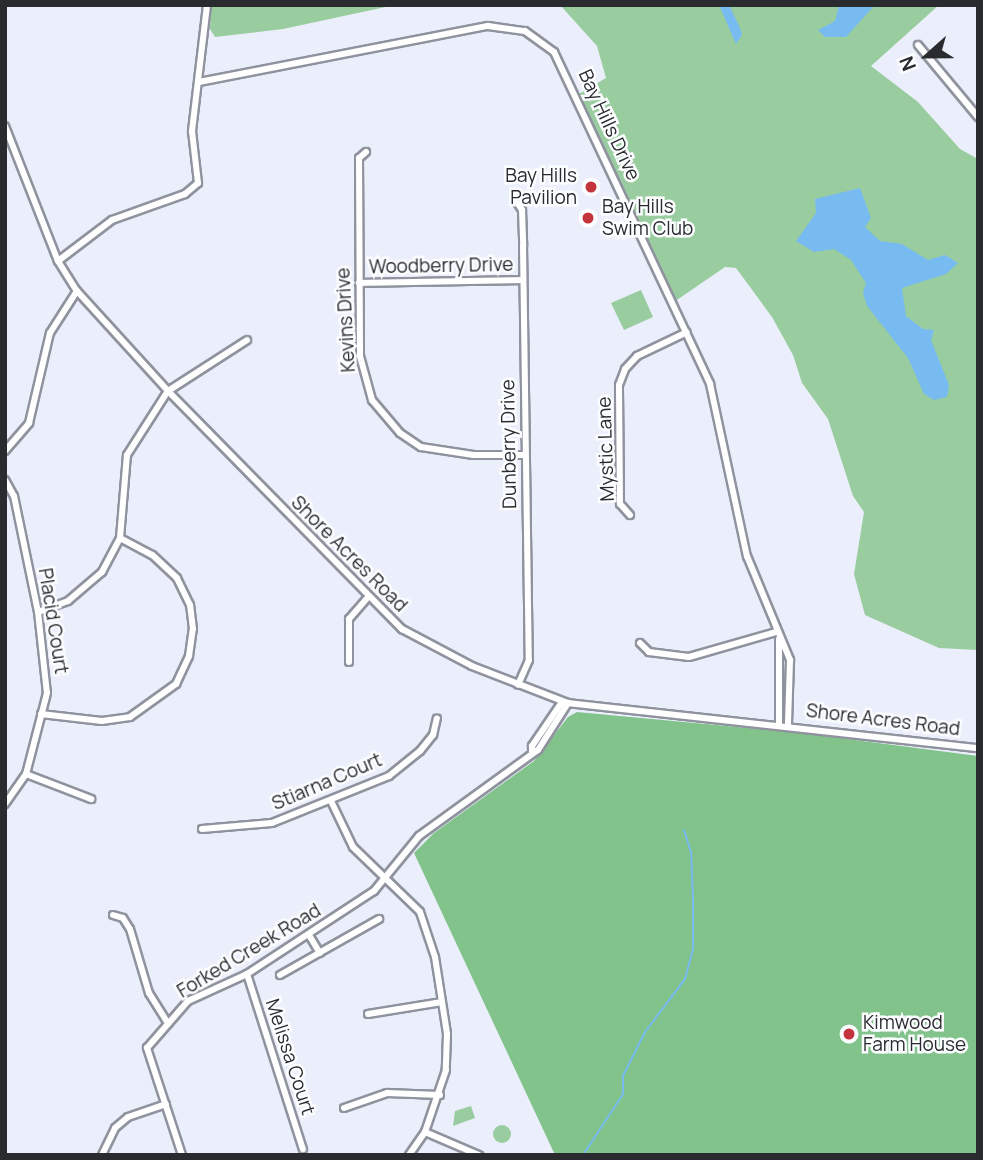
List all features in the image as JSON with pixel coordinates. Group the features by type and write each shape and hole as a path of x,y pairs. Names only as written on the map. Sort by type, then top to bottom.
{"street":[{"path":"58,261 112,220 194,189 198,175 192,131 207,5"},
{"name":"Bay Hills Drive","path":"199,82 488,26 535,35 563,65 710,384 747,556 790,660 788,724"},
{"path":"918,45 978,117"},
{"name":"Shore Acres Road","path":"5,126 58,261 77,291 168,391 367,598 423,642 565,703 788,724 978,748"},
{"name":"Kevins Drive","path":"366,152 359,158 359,283 362,372 372,400 387,421 413,442 438,452 525,455"},
{"name":"Dunberry Drive","path":"516,201 522,210 529,660 518,685"},
{"name":"Woodberry Drive","path":"359,283 523,280"},
{"path":"5,451 34,410 50,333 77,291"},
{"name":"Mystic Lane","path":"630,515 620,505 620,386 625,369 638,356 687,332"},
{"path":"38,612 88,586 102,572 120,538 127,455 168,391 247,340"},
{"name":"Placid Court","path":"5,480 14,496 47,657 47,693 26,774 5,804"},
{"path":"41,714 102,721 130,717 176,684 186,664 193,629 190,605 177,578 152,555 120,538"},
{"path":"349,662 349,619 367,598"},
{"path":"640,643 649,652 689,657 778,635"},
{"name":"Bay Hills Drive","path":"778,635 779,724"},
{"name":"Forked Creek Road","path":"166,1104 147,1048 188,1001 247,974 374,891 419,836 532,752 565,703"},
{"name":"Stiarna Court","path":"202,829 272,823 389,776 426,743 437,718"},
{"path":"26,774 91,800"},
{"path":"331,801 354,847 420,912 435,957 447,1046 440,1095 425,1132 410,1155"},
{"path":"113,915 123,918 130,929 149,993 168,1024"},
{"path":"280,975 379,919"},
{"path":"309,934 320,953"},
{"name":"Melissa Court","path":"247,974 303,1149"},
{"path":"368,1014 442,1002"},
{"path":"344,1108 387,1093 440,1095"},
{"path":"102,1155 115,1128 128,1117 166,1104 182,1155"},
{"path":"425,1132 465,1152 479,1155"}],"green space":[{"path":"211,5 395,5 283,29 215,37 210,29"},
{"path":"560,5 939,5 871,66 918,102 960,149 978,159 978,650 939,648 865,615 854,574 864,512 853,496 828,419 802,383 793,355 772,317 736,268 725,267 671,304 643,228 579,94 606,78 597,46"},
{"path":"641,290 653,317 624,330 611,303"},
{"path":"577,712 801,733 978,756 978,1155 555,1155 414,853 434,833 534,761 568,717"},
{"path":"471,1106 475,1118 453,1126 455,1111"},
{"path":"502,1125 508,1128 511,1134 508,1140 502,1143 496,1140 493,1134 496,1128"}],"water":[{"path":"719,5 729,5 740,28 742,35 736,44"},
{"path":"839,5 873,7 846,37 825,37 818,30 835,21"},
{"path":"860,188 871,218 865,227 880,241 902,244 928,260 945,255 958,263 946,274 902,288 906,316 923,329 934,330 931,340 949,385 947,397 934,400 924,394 908,358 867,306 863,293 866,283 851,260 834,249 814,252 796,241 816,213 815,199"}],"waterway":[{"path":"583,1155 623,1094 623,1076 645,1032 685,979 693,950 693,899 691,852 684,830"}],"place":[{"name":"Bay Hills Pavilion","path":"591,187"},
{"name":"Bay Hills Swim Club","path":"588,218"},
{"name":"Kimwood Farm House","path":"849,1034"}]}
